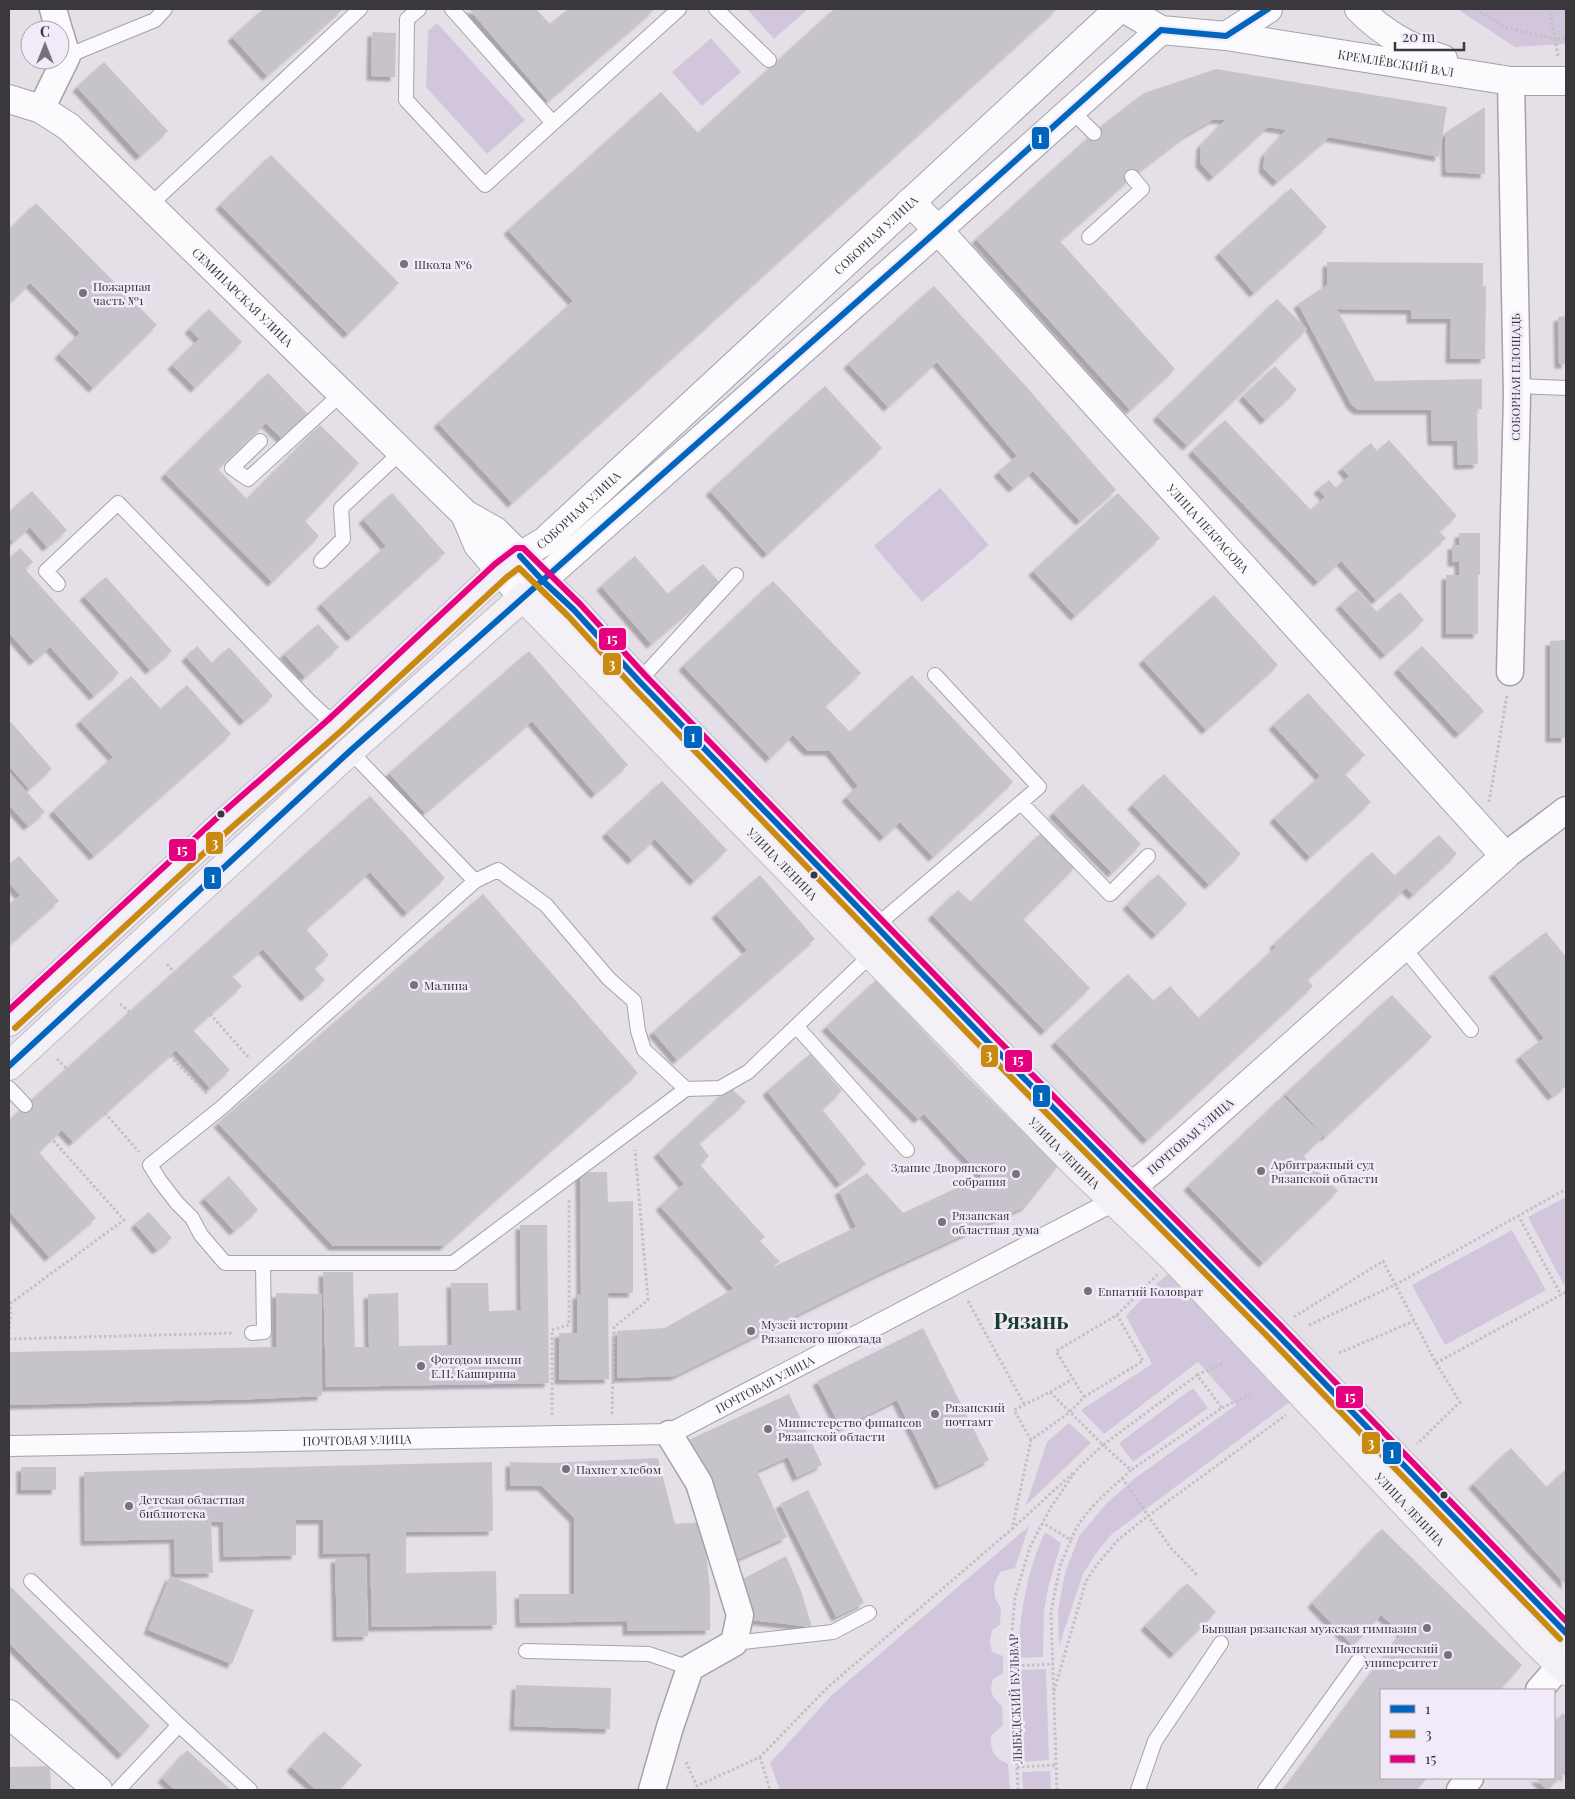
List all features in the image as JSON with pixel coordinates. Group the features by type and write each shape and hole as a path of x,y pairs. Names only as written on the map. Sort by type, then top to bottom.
{"main road":[{"name":"СОБОРНАЯ УЛИЦА","path":"9,1022 225,822 335,725 510,563 545,541 1119,9"},
{"path":"1125,9 1161,30 1226,36 1268,9"},
{"path":"1359,9 1386,32 1417,50 1511,81"},
{"path":"9,1066 350,752 1161,30"},
{"name":"КРЕМЛЁВСКИЙ ВАЛ","path":"1226,36 1511,81 1566,81"},
{"name":"СЕМИНАРСКАЯ УЛИЦА","path":"9,99 42,109 68,127 465,514 478,545 510,563"},
{"name":"УЛИЦА НЕКРАСОВА","path":"910,202 938,230 1505,856"},
{"name":"УЛИЦА ЛЕНИНА","path":"510,563 872,954 1122,1194 1273,1330 1566,1633"},
{"name":"УЛИЦА ЛЕНИНА","path":"533,589 574,610 639,681 877,925 987,1041 1122,1194 1174,1259 1306,1399 1564,1665"},
{"name":"ПОЧТОВАЯ УЛИЦА","path":"1122,1194 1157,1166 1505,856"},
{"path":"9,1714 21,1735 98,1790"}],"street":[{"path":"42,109 53,70"},
{"name":"СОБОРНАЯ ПЛОЩАДЬ","path":"1510,672 1517,386 1511,81"},
{"path":"1505,856 1566,810"},
{"name":"ПОЧТОВАЯ УЛИЦА","path":"9,1446 669,1434 958,1283 1122,1194"},
{"path":"652,1790 690,1668 734,1643 740,1615 699,1483 669,1434"},
{"path":"1540,1689 1564,1665"},
{"path":"1460,1790 1469,1779"}],"lane":[{"path":"70,38 155,20 165,9"},
{"path":"149,206 360,9"},
{"path":"419,9 407,19 406,100 485,185 679,9"},
{"path":"452,9 553,123"},
{"path":"716,9 769,60"},
{"path":"1070,110 1094,133"},
{"path":"1089,237 1142,188 1132,177"},
{"path":"1517,386 1566,388"},
{"path":"260,441 232,468 248,479 341,394"},
{"path":"321,561 343,539 340,508 401,452"},
{"path":"58,584 46,571 118,502 335,725"},
{"path":"639,681 736,575"},
{"path":"877,925 1039,787 935,675"},
{"path":"350,752 475,881"},
{"path":"1022,803 1110,894 1148,856"},
{"path":"686,1089 644,1050 638,1031 634,1001 610,979 546,905 498,870 475,881 220,1108 150,1164 166,1188 192,1218 200,1235 225,1263 453,1263 686,1089 720,1088 748,1072 872,954"},
{"path":"1403,946 1471,1030"},
{"path":"797,1027 907,1150"},
{"path":"9,1088 25,1105"},
{"path":"252,1333 264,1332 263,1263"},
{"path":"32,1581 179,1725 250,1790"},
{"path":"734,1643 833,1632 869,1613"},
{"path":"1138,1790 1156,1741 1221,1643"},
{"path":"526,1651 649,1654 690,1668"},
{"path":"1265,1790 1358,1661"},
{"path":"118,1790 179,1725"}],"path":[{"path":"1476,9 1504,27 1555,39 1549,9"},
{"path":"1484,833 1510,672"},
{"path":"167,964 174,972"},
{"path":"120,1004 130,1012"},
{"path":"210,1014 260,1071"},
{"path":"170,1056 220,1108"},
{"path":"56,1059 66,1068"},
{"path":"105,1113 150,1164"},
{"path":"612,1434 614,1327 648,1300 633,1129"},
{"path":"9,1334 11,1303 124,1220 53,1140"},
{"path":"552,1436 552,1330 569,1325 569,1177"},
{"path":"1309,1325 1395,1285 1566,1189"},
{"path":"1518,1215 1561,1295"},
{"path":"1273,1330 1383,1261 1436,1363 1460,1402 1400,1460"},
{"path":"1084,1397 1056,1351 1117,1315 1150,1281"},
{"path":"958,1283 1024,1404"},
{"path":"1436,1363 1566,1292"},
{"path":"1031,1440 1070,1412 1084,1397 1143,1361 1117,1315"},
{"path":"1339,1353 1414,1321"},
{"path":"9,1338 252,1333"},
{"path":"686,1761 697,1786 760,1756 828,1687 1012,1529 1103,1445 1197,1375 1223,1363"},
{"path":"1197,1375 1222,1408"},
{"path":"1012,1529 1031,1440 1014,1410 1073,1380"},
{"path":"1050,1392 1131,1470"},
{"path":"1058,1790 1051,1612 1060,1566 1075,1528 1103,1495 1131,1470 1222,1408 1250,1394"},
{"path":"1054,1691 1086,1581 1099,1562 1118,1540 1148,1516 1306,1399"},
{"name":"ЛЫБЕДСКИЙ БУЛЬВАР","path":"1018,1790 1011,1641 1015,1597 1030,1547 1051,1507 1078,1468"},
{"path":"1122,1478 1170,1547 1198,1576"},
{"path":"1042,1523 1071,1540"},
{"path":"1012,1666 1053,1664"},
{"path":"760,1756 770,1790"},
{"path":"1017,1767 1056,1765"}],"shaded area":[{"path":"747,9 808,9 774,39"},
{"path":"1457,9 1566,9 1566,44 1515,47"},
{"path":"437,23 525,120 487,154 426,87 428,31"},
{"path":"711,38 741,72 702,106 672,72"},
{"path":"940,488 989,545 922,602 874,546"},
{"path":"1566,1197 1566,1283 1564,1285 1528,1217"},
{"path":"1512,1230 1546,1290 1445,1345 1412,1285"},
{"path":"1173,1270 1294,1399 1112,1534 1097,1552 1083,1574 1059,1646 1058,1610 1065,1573 1079,1536 1107,1503 1134,1479 1236,1405 1198,1362 1104,1434 1081,1410 1152,1364 1126,1316 1155,1285"},
{"path":"1193,1388 1208,1408 1133,1462 1119,1443"},
{"path":"1069,1423 1091,1443 1026,1505 1047,1442"},
{"path":"1029,1526 1015,1568 1000,1572 994,1585 995,1598 1001,1608 1000,1625 992,1630 990,1642 992,1652 1003,1656 1003,1674 993,1679 991,1691 1002,1706 1003,1725 991,1736 991,1742 994,1753 999,1759 1008,1764 1010,1790 780,1790 770,1763 832,1695"},
{"path":"1045,1532 1061,1543 1048,1588 1044,1612 1043,1657 1018,1658 1025,1594 1038,1547"},
{"path":"1046,1669 1049,1760 1021,1762 1018,1670"},
{"path":"1050,1771 1051,1790 1023,1790 1022,1772"}],"building":[{"path":"263,9 343,9 267,76 232,37"},
{"path":"469,9 536,9 550,24 568,9 655,9 548,101"},
{"path":"834,9 1057,9 512,503 438,423 573,301 508,230 661,92 698,133"},
{"path":"372,32 396,33 395,77 371,76"},
{"path":"104,62 168,131 140,156 77,87"},
{"path":"1216,69 1447,107 1439,157 1329,137 1277,182 1263,168 1265,154 1286,130 1268,127 1213,177 1200,163 1201,145 1225,120 1214,119 1186,135 1139,171 1060,241 1175,369 1130,410 976,239 1100,127 1144,93"},
{"path":"1485,107 1485,174 1446,172 1445,133"},
{"path":"271,155 399,283 348,334 220,205"},
{"path":"1291,188 1327,227 1254,293 1219,253"},
{"name":"Пожарная часть №1","path":"36,203 157,325 93,388 59,354 80,333 30,283 9,304 9,230"},
{"path":"1327,262 1483,263 1483,286 1486,286 1485,359 1450,359 1451,319 1411,319 1411,310 1337,309 1375,381 1482,379 1482,409 1477,409 1478,464 1458,465 1457,441 1432,441 1431,410 1358,410 1351,404 1298,304 1327,285"},
{"path":"934,286 1023,383 1116,490 1080,521 1033,471 1013,488 998,472 1017,456 937,362 888,407 848,364"},
{"path":"1277,299 1307,329 1187,446 1157,416"},
{"path":"209,309 242,342 195,388 172,365 199,339 189,329"},
{"path":"1566,316 1566,364 1559,364 1558,317"},
{"path":"1275,366 1297,390 1265,420 1243,396"},
{"path":"268,373 310,416 284,441 266,423 218,469 247,499 320,425 359,463 305,521 319,536 272,582 165,474"},
{"path":"825,386 882,448 767,554 710,491"},
{"path":"1225,420 1311,510 1325,497 1318,489 1329,480 1336,488 1349,476 1342,468 1371,443 1377,451 1389,440 1457,516 1439,531 1446,538 1376,600 1341,561 1318,582 1192,451"},
{"path":"32,491 67,530 47,547 30,527 13,542 9,537 9,512"},
{"path":"392,493 445,553 351,637 321,604 386,546 363,519"},
{"path":"1118,493 1160,538 1075,616 1033,571"},
{"path":"1459,533 1480,533 1478,634 1446,634 1446,575 1459,575 1459,562 1452,562 1452,545 1459,545"},
{"path":"20,548 33,562 25,569 119,673 94,696 50,647 34,661 9,633 9,559"},
{"path":"635,556 668,594 703,564 721,584 651,644 601,586"},
{"path":"106,577 172,651 150,670 84,596"},
{"path":"773,581 861,673 825,706 850,732 912,675 1013,782 933,857 900,822 884,837 846,797 858,786 830,751 808,751 793,735 770,758 683,666"},
{"path":"1357,590 1377,612 1400,592 1424,620 1385,655 1340,605"},
{"path":"1214,595 1278,665 1206,730 1143,660"},
{"path":"318,624 339,647 305,677 284,654"},
{"path":"1566,640 1566,738 1550,738 1550,641"},
{"path":"197,646 212,663 229,647 273,696 244,721 186,657"},
{"path":"1422,646 1484,711 1459,734 1398,669"},
{"path":"529,651 628,765 595,794 532,721 425,813 389,773"},
{"path":"131,676 161,709 187,685 231,734 94,856 53,811 113,757 80,721"},
{"path":"1308,693 1365,755 1345,774 1371,802 1310,857 1274,818 1320,776 1273,725"},
{"path":"9,720 52,769 29,789 9,766"},
{"path":"9,772 45,812 28,826 9,805"},
{"path":"1164,774 1241,854 1209,885 1132,805"},
{"path":"662,781 727,850 694,881 655,839 632,860 606,833"},
{"path":"1083,784 1141,844 1112,873 1053,813"},
{"path":"370,796 445,878 407,913 370,872 306,929 329,955 314,968 325,980 305,997 263,949 232,976 242,986 193,1030 230,1070 210,1088 176,1050 73,1142 62,1130 39,1152 96,1218 49,1257 9,1211 9,1120"},
{"path":"1042,832 1076,866 1023,919 1090,988 1045,1031 932,915 958,890 971,902"},
{"path":"1439,835 1457,854 1413,895 1406,888 1307,980 1313,986 1147,1140 1055,1042 1128,974 1154,1001 1170,986 1199,1018 1276,947 1274,944 1372,852 1395,876"},
{"path":"19,856 59,901 9,945 9,905 20,895 9,883 9,865"},
{"path":"1158,874 1187,904 1156,935 1127,905"},
{"path":"760,875 815,939 677,1060 653,1032 747,950 716,914"},
{"path":"483,894 638,1073 444,1246 333,1246 218,1123"},
{"path":"1546,932 1566,957 1566,1086 1552,1096 1520,1056 1544,1038 1493,973"},
{"path":"876,980 963,1073 1058,1166 1026,1206 879,1274 675,1376 617,1378 617,1331 665,1328 763,1272 856,1227 839,1191 867,1173 903,1213 982,1176 924,1114 918,1119 826,1027"},
{"path":"1392,995 1432,1037 1325,1137 1285,1094"},
{"path":"810,1054 842,1091 822,1109 866,1164 840,1184 767,1091"},
{"path":"730,1087 746,1102 699,1143 709,1156 700,1165 765,1237 760,1241 780,1262 733,1288 660,1206 684,1184 658,1153"},
{"name":"Арбитражный суд Рязанской области","path":"1283,1096 1323,1136 1303,1156 1338,1191 1263,1263 1188,1186"},
{"path":"580,1172 607,1172 608,1202 633,1201 633,1293 608,1293 609,1379 559,1380 559,1333 577,1333 577,1294 581,1294"},
{"path":"229,1176 258,1210 234,1231 204,1198"},
{"path":"149,1212 172,1238 157,1250 135,1224"},
{"path":"520,1225 547,1225 549,1383 326,1387 323,1272 353,1272 355,1347 369,1347 368,1294 398,1293 399,1346 452,1345 451,1283 488,1283 489,1311 521,1310"},
{"path":"276,1293 322,1294 322,1396 9,1405 9,1352 276,1347"},
{"name":"Рязанский почтамт","path":"923,1328 989,1460 939,1485 897,1400 841,1428 817,1381"},
{"path":"789,1394 822,1465 797,1477 788,1457 757,1471 787,1537 738,1559 684,1442"},
{"path":"1511,1448 1547,1487 1566,1469 1566,1585 1473,1484"},
{"path":"658,1458 675,1524 703,1522 710,1590 710,1630 627,1631 627,1621 520,1623 519,1594 574,1594 574,1518 542,1486 510,1486 510,1462 551,1463"},
{"path":"492,1462 493,1531 406,1532 406,1573 496,1571 497,1625 372,1627 370,1553 323,1554 323,1520 296,1520 296,1555 224,1557 223,1522 211,1522 213,1573 175,1574 174,1539 85,1541 84,1472"},
{"path":"21,1467 56,1467 56,1490 21,1490"},
{"path":"808,1490 864,1603 836,1617 780,1504"},
{"name":"Политехнический университет","path":"1382,1529 1522,1665 1501,1689 1380,1689 1380,1779 1426,1779 1417,1790 1284,1790 1402,1633 1381,1615 1353,1646 1312,1603"},
{"path":"786,1556 801,1591 812,1627 751,1620 741,1580"},
{"path":"335,1558 366,1558 368,1636 337,1637"},
{"path":"170,1576 254,1610 232,1664 148,1630"},
{"path":"1187,1583 1216,1612 1174,1654 1145,1626"},
{"path":"9,1585 150,1726 122,1755 9,1643"},
{"path":"516,1685 611,1688 610,1729 514,1726"},
{"path":"1563,1713 1566,1717 1566,1777 1563,1774 1547,1790 1536,1779 1555,1779 1555,1721"},
{"path":"324,1731 362,1765 339,1790 316,1790 291,1767"},
{"path":"187,1750 231,1790 175,1790 162,1778"},
{"path":"50,1766 51,1790 9,1790 9,1767"}],"transit line":[{"name":"1","path":"9,1066 350,751 1161,30 1226,36 1268,9"},
{"name":"15","path":"9,1010 219,816 329,719 495,564 516,548 523,548 580,604 645,675 993,1035 1279,1324 1566,1621"},
{"name":"1","path":"520,556 987,1041 1273,1330 1566,1633"},
{"name":"3","path":"15,1028 231,828 341,731 519,568 568,616 633,687 981,1047 1267,1336 1560,1639"}],"place":[{"name":"Школа №6","path":"404,264"},
{"name":"Пожарная часть №1","path":"83,293"},
{"name":"Малина","path":"414,985"},
{"name":"Арбитражный суд Рязанской области","path":"1261,1171"},
{"name":"Здание Дворянского собрания","path":"1016,1174"},
{"name":"Рязанская областная дума","path":"942,1222"},
{"name":"Евпатий Коловрат","path":"1088,1291"},
{"name":"Музей истории Рязанского шоколада","path":"751,1331"},
{"name":"Фотодом имени Е.Н. Каширина","path":"421,1366"},
{"name":"Рязанский почтамт","path":"935,1414"},
{"name":"Министерство финансов Рязанской области","path":"768,1429"},
{"name":"Пахнет хлебом","path":"566,1469"},
{"name":"Детская областная библиотека","path":"129,1506"},
{"name":"Бывшая рязанская мужская гимназия","path":"1427,1628"},
{"name":"Политехнический университет","path":"1448,1655"}],"district":[{"name":"Рязань","path":"1031,1320"}]}
